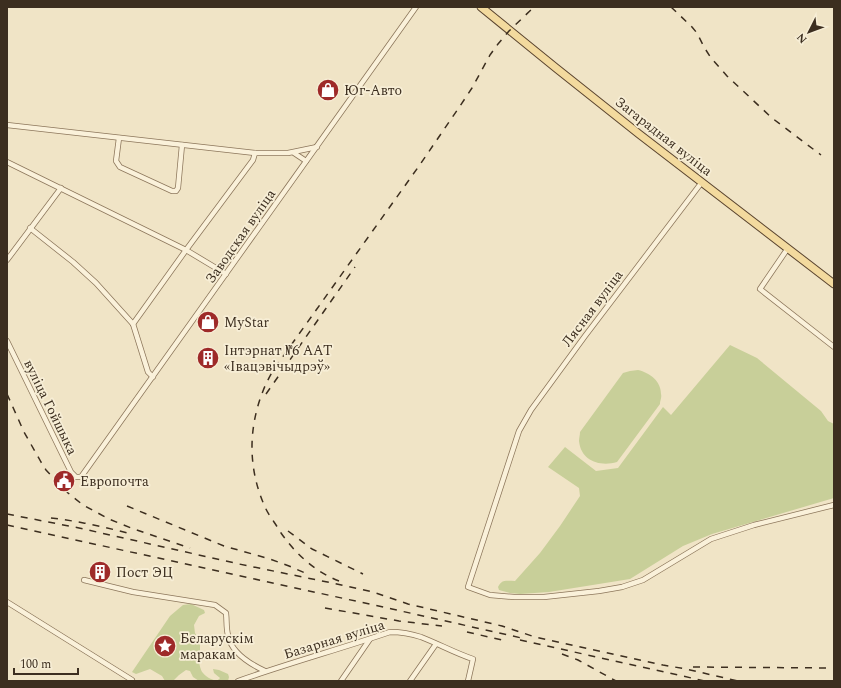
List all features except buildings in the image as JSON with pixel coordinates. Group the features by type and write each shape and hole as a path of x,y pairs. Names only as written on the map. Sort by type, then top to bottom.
{"main road":[{"name":"Загарадная вуліца","path":"481,7 556,68 834,284"}],"street":[{"name":"Заводская вуліца","path":"81,477 416,7"},
{"path":"7,125 255,153 294,153 317,147"},
{"path":"119,138 116,161 117,164 120,167 172,191 176,191 178,188 182,145"},
{"path":"133,324 253,160 255,153"},
{"path":"294,153 306,161"},
{"path":"7,162 186,250 226,274"},
{"name":"Лясная вуліца","path":"702,182 531,410 519,431 468,587 490,595 514,598 544,597 622,587 643,580 711,539 754,525 834,506"},
{"path":"7,260 61,188"},
{"path":"30,228 73,262 96,283 133,324 148,372 153,377"},
{"path":"788,248 760,289 834,347"},
{"name":"вуліца Гойшыка","path":"7,341 71,472 76,477 81,477"},
{"path":"84,580 133,592 215,605 226,613 227,634 234,649 254,666 265,671"},
{"path":"7,602 132,680"},
{"name":"Базарная вуліца","path":"238,681 245,680 265,671 318,656 390,632 400,632 420,637 473,659 468,681"},
{"path":"340,681 370,639"},
{"path":"410,681 436,644"}],"green space":[{"path":"730,345 757,358 821,411 828,421 834,424 834,498 712,534 683,546 630,579 549,592 520,594 499,590 498,587 503,582 515,581 540,553 580,496 579,488 548,467 565,447 596,471 618,468 663,407 671,415"},
{"path":"638,370 651,375 657,381 661,389 660,404 617,462 604,464 592,461 583,453 579,441 580,432 623,373"},
{"path":"191,604 204,610 205,613 199,616 194,625 195,633 200,642 198,660 201,670 208,677 218,680 220,678 214,673 213,669 219,670 228,674 228,681 199,681 193,677 190,671 186,670 173,681 165,681 162,676 150,669 136,674 132,672 170,616 183,605"}],"railway":[{"path":"339,581 322,573 299,555 268,514 259,493 253,464 253,434 258,405 265,385 274,369 419,166 472,88 490,55 509,31 534,7"},
{"path":"671,7 697,33 711,58 727,76 772,118 821,155"},
{"path":"266,394 355,267"},
{"path":"7,394 24,432 41,462 46,470 68,493 83,505 109,519 190,548"},
{"path":"127,506 224,546 270,559 305,573"},
{"path":"7,514 79,528 373,592 408,604 502,626 535,637 738,681"},
{"path":"51,518 91,524 131,534"},
{"path":"7,525 526,639"},
{"path":"288,531 312,549 363,574"},
{"path":"325,608 399,621 442,626"},
{"path":"467,632 502,640"},
{"path":"520,640 705,681"},
{"path":"562,654 578,660 616,681"},
{"path":"693,667 834,668"}],"place":[{"name":"Юг-Авто","path":"328,90"},
{"name":"MyStar","path":"208,322"},
{"name":"Інтэрнат №6 ААТ «Івацэвічыдрэў»","path":"208,358"},
{"name":"Европочта","path":"64,481"},
{"name":"Пост ЭЦ","path":"100,572"},
{"name":"Беларускім маракам","path":"165,646"}]}
